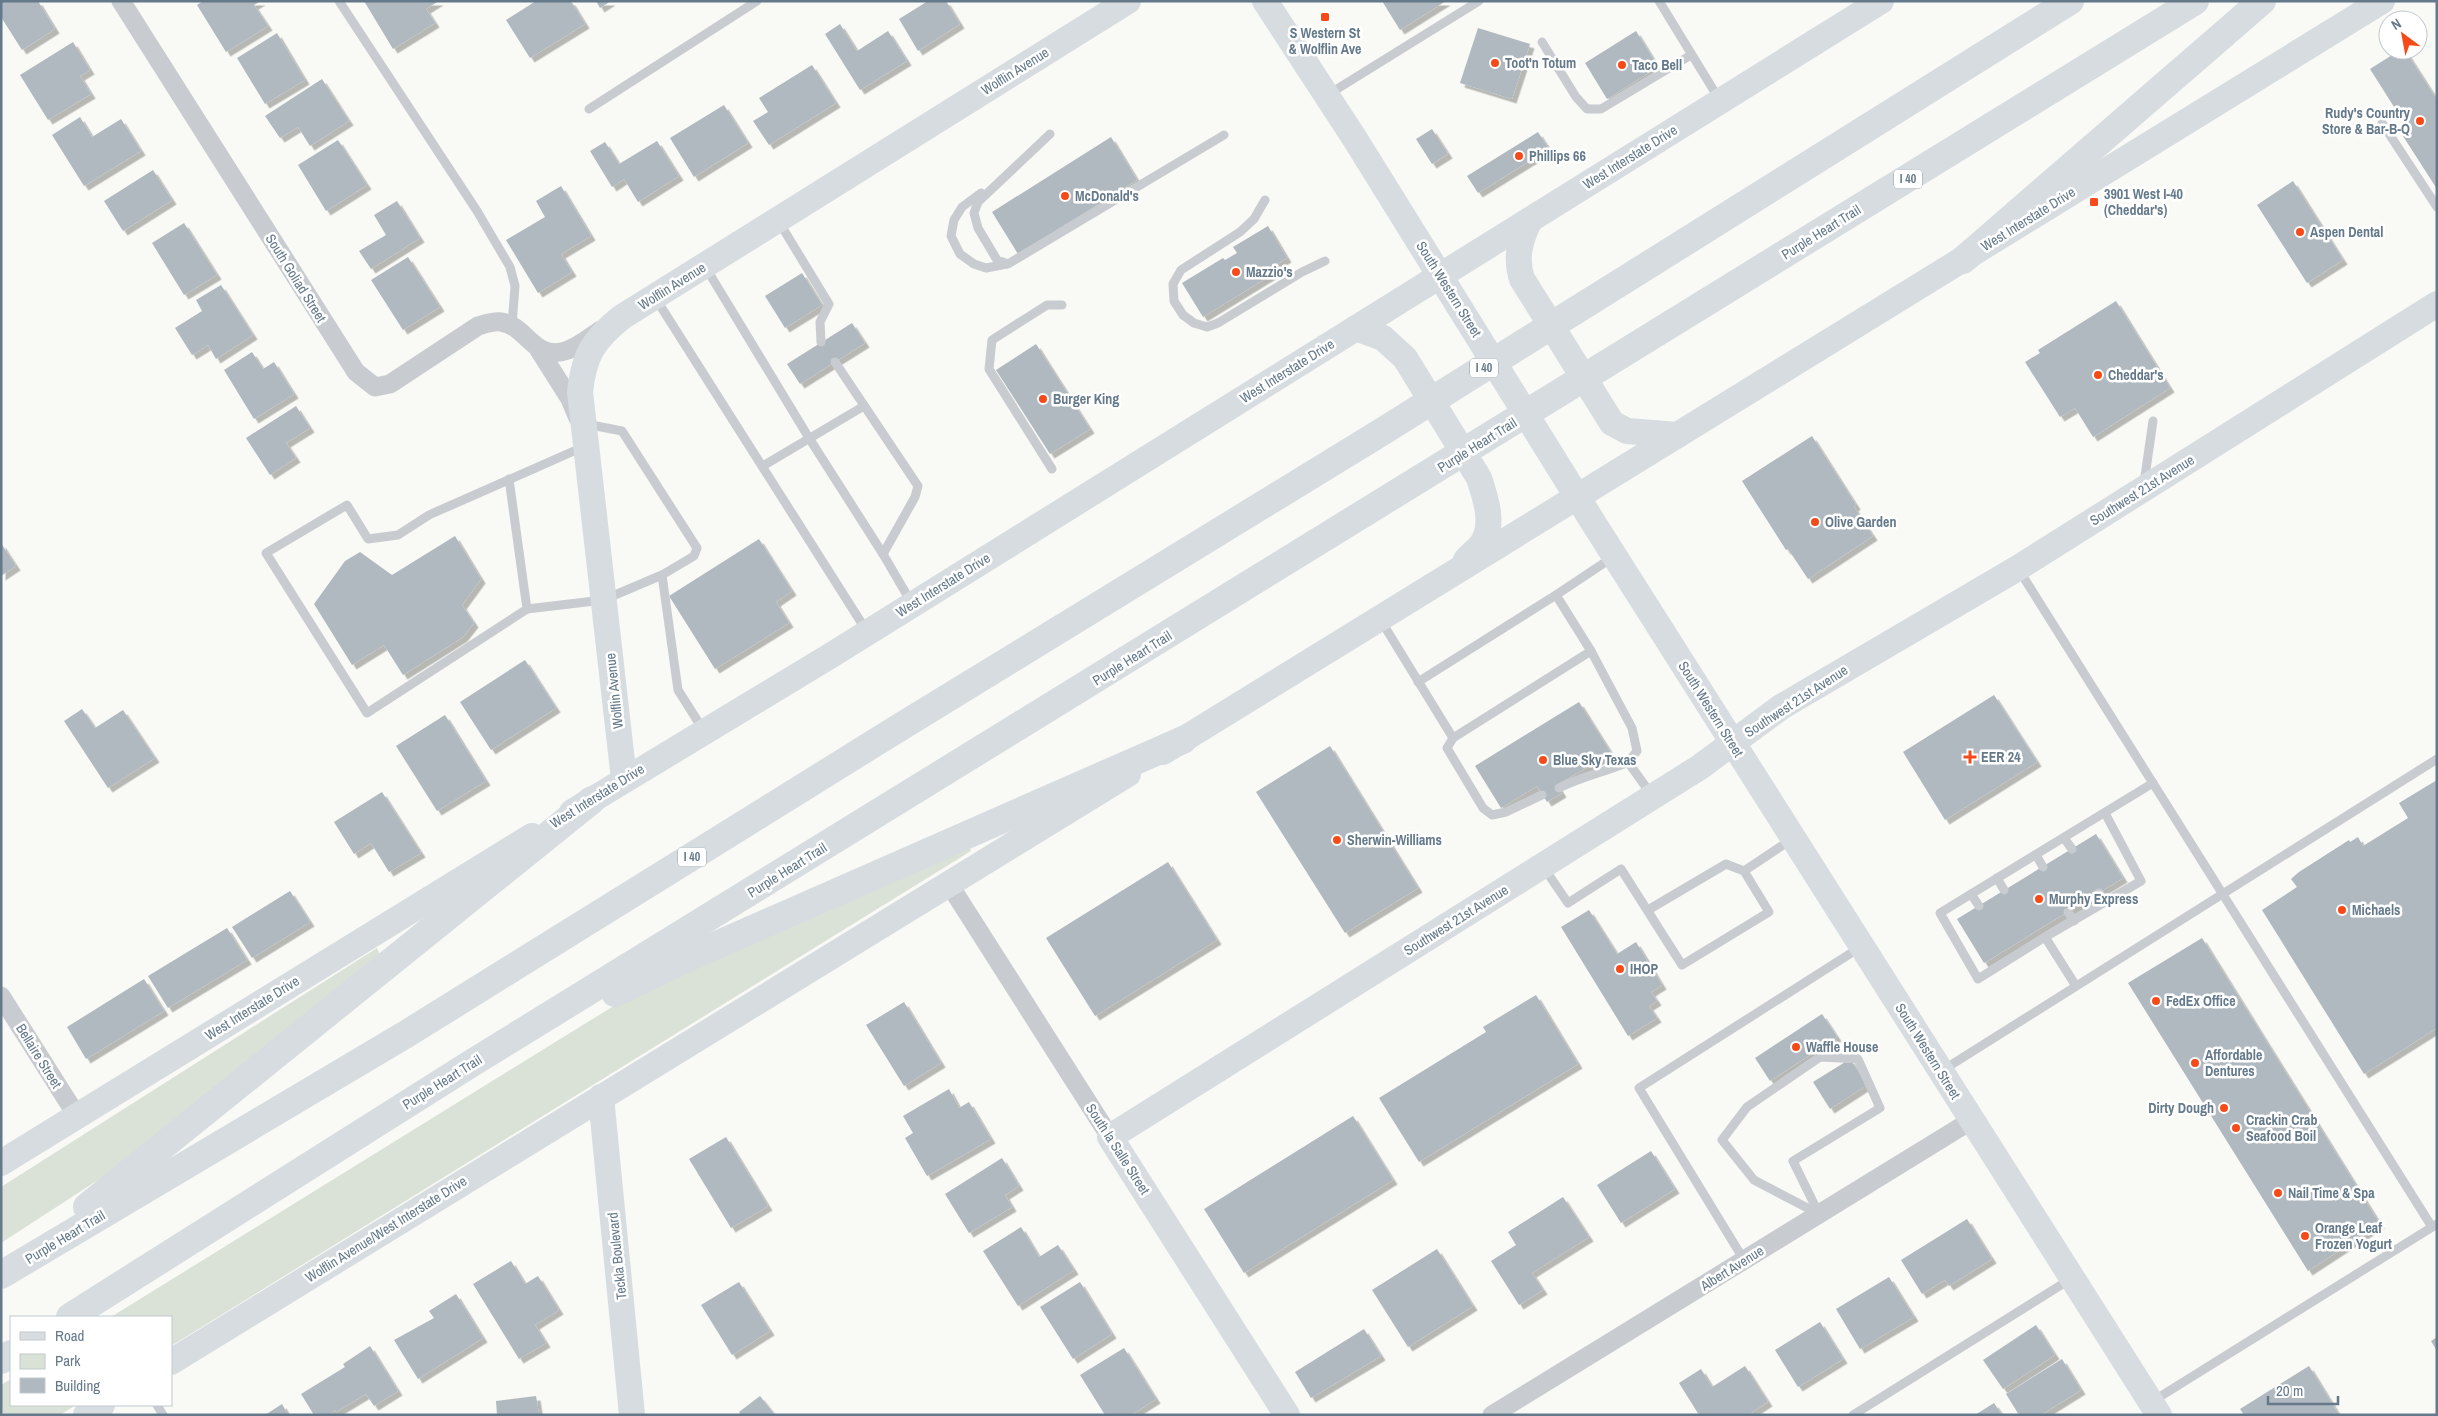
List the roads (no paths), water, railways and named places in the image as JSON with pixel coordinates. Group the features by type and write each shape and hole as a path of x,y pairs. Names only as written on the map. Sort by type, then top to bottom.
{"highway":[{"name":"Purple Heart Trail","path":"7,1272 408,1033 897,729 1380,433 2070,1"},
{"name":"Purple Heart Trail","path":"72,1316 472,1063 2196,1"},
{"path":"1963,260 2262,1"},
{"path":"472,1063 696,954 1183,740"},
{"path":"7,1272 592,800"}],"main road":[{"name":"Wolflin Avenue","path":"624,779 580,392 585,362 590,349 603,332 622,317 1128,1"},
{"name":"South Western Street","path":"1265,1 1441,275 1614,556 2155,1409"},
{"name":"West Interstate Drive","path":"1,1163 624,779 868,632 1881,1"},
{"name":"West Interstate Drive","path":"601,1097 2382,1"},
{"path":"1530,220 1521,239 1519,251 1518,267 1522,279 1612,423 1626,431 1678,435"},
{"name":"Southwest 21st Avenue","path":"1110,1137 1700,767 1781,707 2018,568 2437,304"},
{"path":"1356,328 1383,338 1405,358 1479,478 1486,500 1488,525 1484,540 1449,576"},
{"name":"Wolflin Avenue/West Interstate Drive","path":"172,1361 601,1097"},
{"name":"Teckla Boulevard","path":"601,1097 632,1415"},
{"name":"South la Salle Street","path":"1110,1137 1287,1415"},
{"path":"86,1415 100,1406"}],"street":[{"name":"South Goliad Street","path":"122,1 356,372 364,381 375,387 390,384 478,326 500,322 512,326"},
{"path":"539,350 547,352 568,351 622,317"},
{"path":"512,326 539,350 570,399 585,436"},
{"name":"South la Salle Street","path":"949,884 1110,1137"},
{"name":"Bellaire Street","path":"1,996 77,1116"},
{"name":"Albert Avenue","path":"1492,1415 1972,1120"}],"lane":[{"path":"339,1 477,211 510,267 515,286 512,326"},
{"path":"589,109 757,1"},
{"path":"1327,96 1479,1"},
{"path":"1659,1 1720,101"},
{"path":"1542,42 1576,97 1587,109 1601,109 1691,55"},
{"path":"2382,123 2437,207"},
{"path":"1050,134 1022,162 962,207 954,220 950,236 960,254 974,264 986,268 1008,264 1224,135"},
{"path":"1001,178 978,202 974,213 978,228 987,247 997,260 1008,264"},
{"path":"1265,200 1254,219 1240,232 1181,270 1173,284 1174,301 1183,315 1194,323 1207,327 1218,323 1302,272 1325,261"},
{"path":"778,220 829,304 820,322 821,342"},
{"path":"704,266 809,438 883,554 912,604"},
{"path":"655,296 868,632"},
{"path":"1052,469 989,369 989,361 992,340 1047,305 1062,305"},
{"path":"835,362 918,486 915,497 883,554"},
{"path":"763,466 864,406"},
{"path":"2144,488 2153,422"},
{"path":"622,431 696,548 694,556 662,575 604,600 527,609 367,713 266,553 346,504 368,539 398,534 430,515 509,479 585,436 622,431"},
{"path":"509,479 527,609"},
{"path":"1418,682 1614,556"},
{"path":"2018,568 2434,1226 2155,1409"},
{"path":"662,575 678,690 704,731"},
{"path":"1556,595 1591,651 1632,728 1637,751 1628,762 1597,775 1575,780 1559,788"},
{"path":"1380,619 1453,738"},
{"path":"1542,795 1506,812 1492,815 1483,808 1447,748 1453,738 1591,651"},
{"path":"1941,1071 2437,758"},
{"path":"1628,762 1653,796"},
{"path":"2105,813 2142,881 2045,937 2033,939 2010,959 1978,978 1940,913 2153,783"},
{"path":"2064,838 2072,849"},
{"path":"1744,871 1793,839"},
{"path":"2036,854 2042,867"},
{"path":"1543,865 1568,903 1620,869 1682,965 1769,912 1744,871 1726,864 1648,910"},
{"path":"1997,878 2004,890"},
{"path":"2099,893 2105,902"},
{"path":"1971,894 1978,906"},
{"path":"2068,912 2074,921"},
{"path":"2045,937 2076,986"},
{"path":"1744,1260 1639,1088 1862,947"},
{"path":"2005,950 2010,959"},
{"path":"1820,1057 1858,1059 1880,1108 1793,1161 1819,1214 1754,1180 1722,1140 1747,1107 1820,1057"},
{"path":"1853,1415 2072,1278"}],"place":[{"name":"S Western St & Wolflin Ave","path":"1325,17"},
{"name":"Toot'n Totum","path":"1495,63"},
{"name":"Taco Bell","path":"1622,65"},
{"name":"Rudy's Country Store & Bar-B-Q","path":"2420,121"},
{"name":"Phillips 66","path":"1519,156"},
{"name":"McDonald's","path":"1065,196"},
{"name":"3901 West I-40 (Cheddar's)","path":"2094,202"},
{"name":"Aspen Dental","path":"2300,232"},
{"name":"Mazzio's","path":"1236,272"},
{"name":"Cheddar's","path":"2098,375"},
{"name":"Burger King","path":"1043,399"},
{"name":"Olive Garden","path":"1815,522"},
{"name":"EER 24","path":"1970,757"},
{"name":"Blue Sky Texas","path":"1543,760"},
{"name":"Sherwin-Williams","path":"1337,840"},
{"name":"Murphy Express","path":"2039,899"},
{"name":"Michaels","path":"2342,910"},
{"name":"IHOP","path":"1620,969"},
{"name":"FedEx Office","path":"2156,1001"},
{"name":"Waffle House","path":"1796,1047"},
{"name":"Affordable Dentures","path":"2195,1063"},
{"name":"Dirty Dough","path":"2224,1108"},
{"name":"Crackin Crab Seafood Boil","path":"2236,1128"},
{"name":"Nail Time & Spa","path":"2278,1193"},
{"name":"Orange Leaf Frozen Yogurt","path":"2305,1236"}]}
